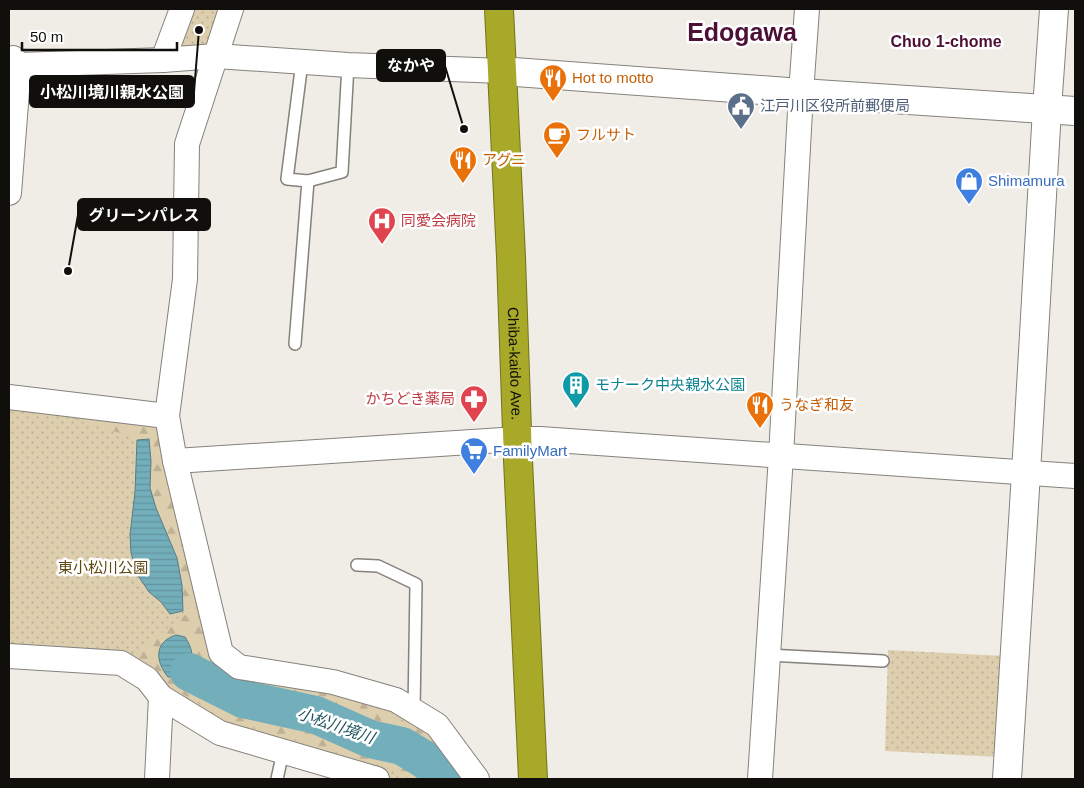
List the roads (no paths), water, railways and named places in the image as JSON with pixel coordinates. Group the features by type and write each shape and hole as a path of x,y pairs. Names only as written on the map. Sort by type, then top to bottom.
{"highway":[{"name":"Chiba-kaido Ave.","path":"500,9 533,779"}],"street":[{"path":"163,60 182,9"},
{"path":"231,9 187,144 185,279 167,416 174,461 221,653 239,667 333,682 396,700 437,725 477,779"},
{"path":"760,779 781,456 801,93 808,9"},
{"path":"1007,779 1054,9"},
{"path":"9,194 12,64 163,60 216,56 348,65 502,71 1075,111"},
{"path":"9,397 167,416"},
{"path":"174,461 540,439 1075,476"},
{"path":"9,656 121,664 147,679 161,697 220,733 377,779"},
{"path":"158,779 161,697"}],"lane":[{"path":"302,62 287,179 308,181 342,172 348,65"},
{"path":"295,344 308,181"},
{"path":"357,565 378,566 416,584 414,711"},
{"path":"768,655 883,661"},
{"path":"277,779 283,752"}],"water":[{"path":"149,439 151,461 150,488 156,508 177,558 182,585 183,611 170,614 161,602 149,592 137,574 131,553 130,535 135,492 137,440"},
{"path":"176,635 185,637 188,642 192,654 191,662 189,672 179,677 168,677 159,659 160,647 169,638"}],"waterway":[{"name":"小松川境川","path":"189,672 243,699 316,715 370,739 402,746 425,760 449,779"}],"place":[{"name":"小松川境川親水公園","path":"199,30"},
{"name":"Hot to motto","path":"553,102"},
{"name":"なかや","path":"464,129"},
{"name":"江戸川区役所前郵便局","path":"741,130"},
{"name":"フルサト","path":"557,159"},
{"name":"アグニ","path":"463,184"},
{"name":"Shimamura","path":"969,205"},
{"name":"同愛会病院","path":"382,245"},
{"name":"グリーンパレス","path":"68,271"},
{"name":"モナーク中央親水公園","path":"576,409"},
{"name":"かちどき薬局","path":"474,423"},
{"name":"うなぎ和友","path":"760,429"},
{"name":"FamilyMart","path":"474,475"}],"district":[{"name":"Edogawa","path":"742,32"},
{"name":"Chuo 1-chome","path":"946,41"}],"park label":[{"name":"東小松川公園","path":"103,568"}]}
